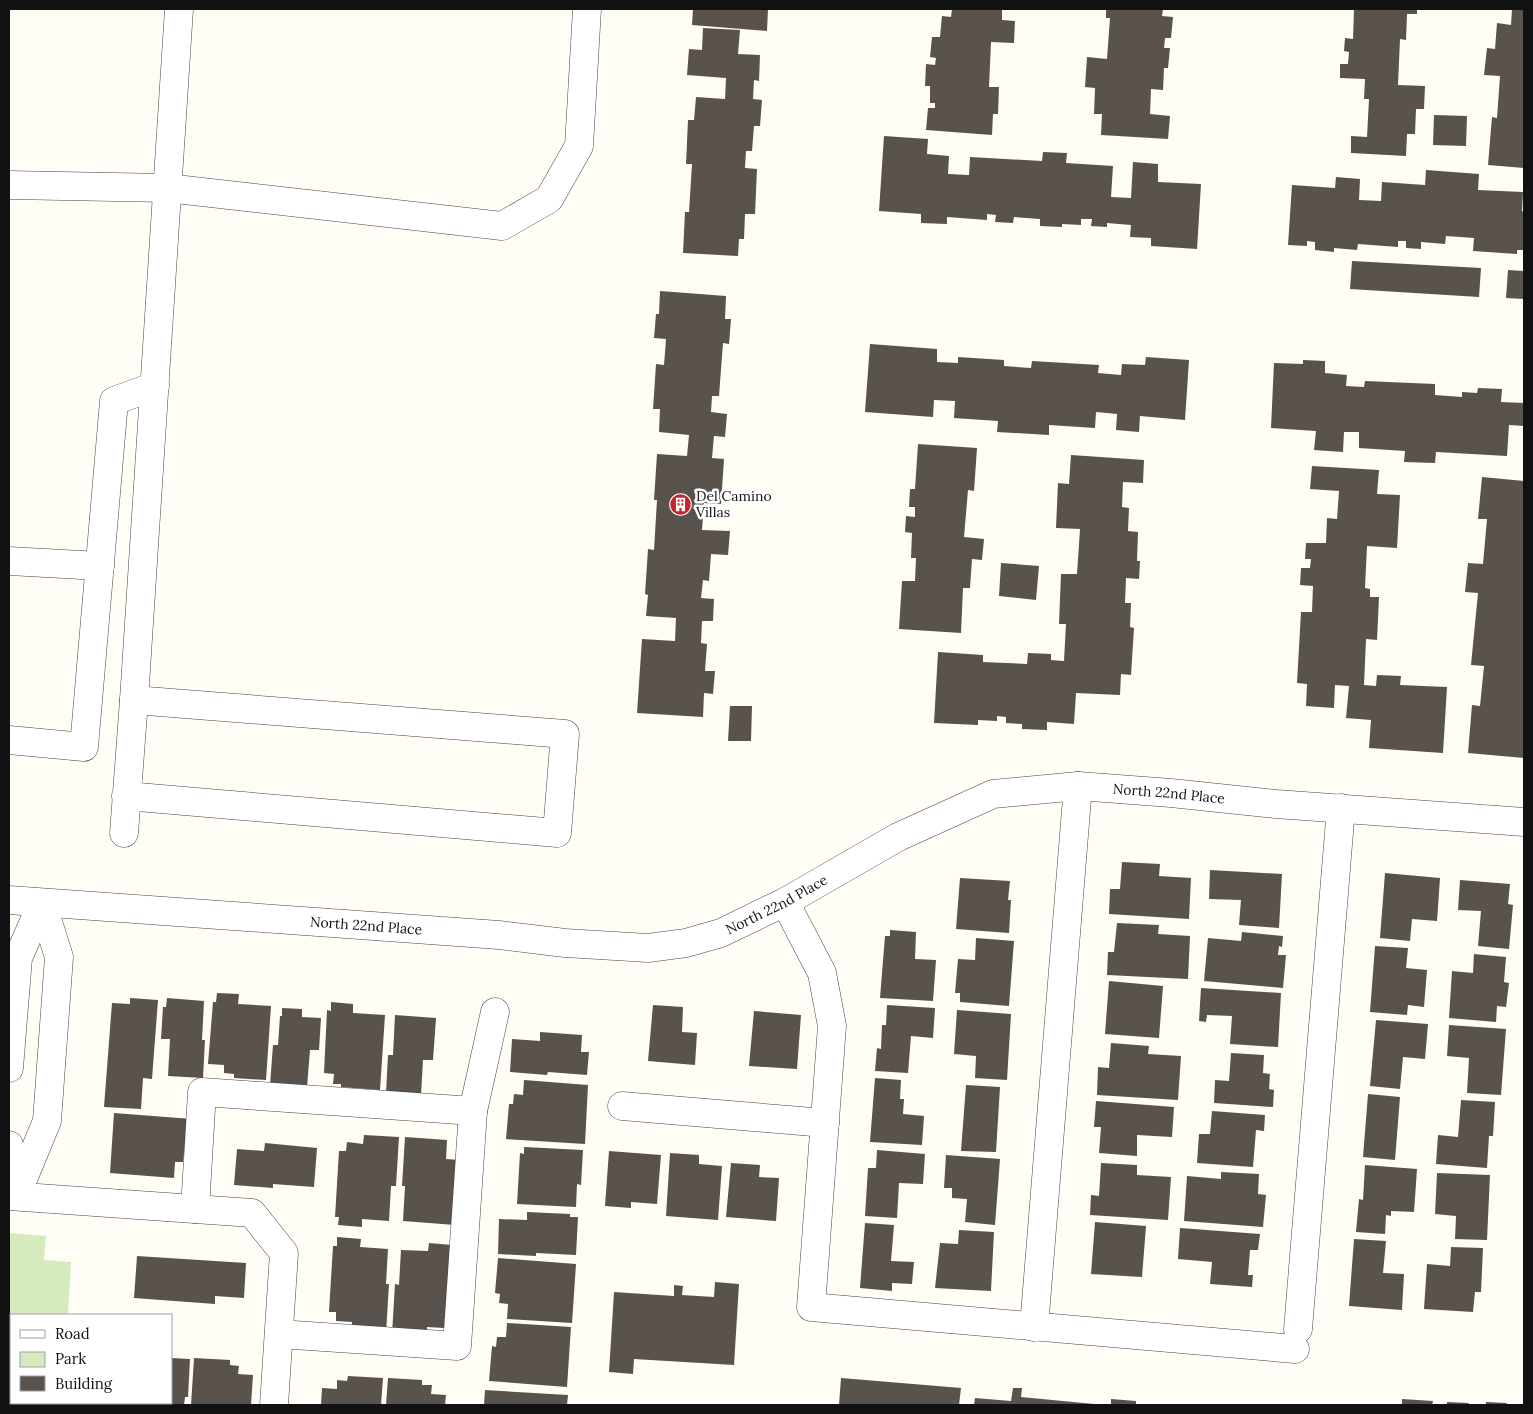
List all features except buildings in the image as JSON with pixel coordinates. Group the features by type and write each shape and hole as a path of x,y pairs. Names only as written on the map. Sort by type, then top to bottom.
{"street":[{"path":"124,833 179,9"},
{"path":"9,185 167,188 502,226 549,199 579,146 587,9"},
{"path":"9,740 84,746 114,401 154,386"},
{"path":"9,561 100,566"},
{"path":"126,796 557,833 558,823 565,734 134,700"},
{"path":"1034,1327 1078,786"},
{"name":"North 22nd Place","path":"9,900 499,935 565,943 648,948 686,943 721,933 785,902 898,838 993,794 1078,786 1276,804 1524,822"},
{"path":"785,902 822,973 832,1026 811,1307 1034,1327 1297,1339 1341,808"},
{"path":"9,1068 18,958 42,903"},
{"path":"12,1196 47,1120 59,957 42,903"},
{"path":"279,1334 456,1346 474,1111 495,1012"},
{"path":"195,1209 202,1092 474,1111"},
{"path":"622,1106 825,1123"},
{"path":"9,1145 12,1196"},
{"path":"12,1196 252,1213 284,1253 274,1405"}],"green space":[{"path":"9,1233 46,1236 44,1260 71,1262 68,1314 10,1314 9,1369"}],"place":[{"name":"Del Camino Villas","path":"680,504"}]}
